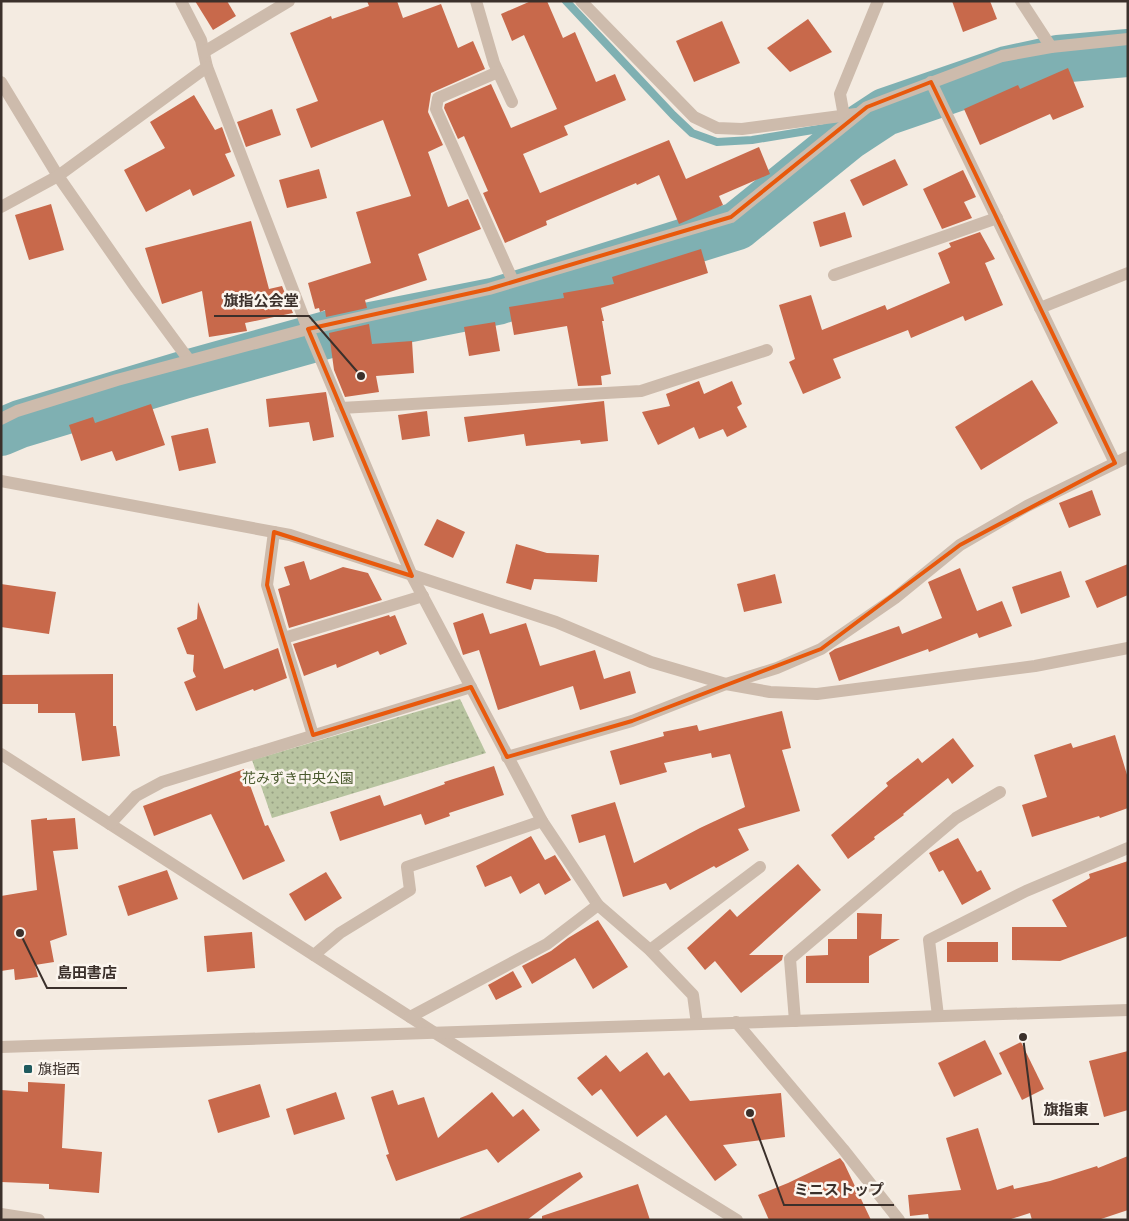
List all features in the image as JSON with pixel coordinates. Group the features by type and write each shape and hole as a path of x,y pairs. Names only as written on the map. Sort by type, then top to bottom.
{"street":[{"path":"181,1 201,40 207,67 308,329 412,576 542,820 598,905 650,950 693,995 698,1024"},
{"path":"204,52 289,1"},
{"path":"476,1 494,63 512,102"},
{"path":"581,1 694,117 718,128 742,129 858,114"},
{"path":"844,116 840,94 878,1"},
{"path":"1021,1 1051,47"},
{"path":"1,418 17,411 190,360 308,329 489,289 731,217 866,107 1002,56 1051,47 1128,39"},
{"path":"1,206 58,176 207,67"},
{"path":"498,72 438,98 436,109 513,281"},
{"path":"1,82 58,176 136,288 190,360"},
{"path":"931,82 1115,463"},
{"path":"834,275 997,218"},
{"path":"1040,308 1128,273"},
{"path":"341,408 641,392 767,350"},
{"path":"507,757 632,721 726,684 777,668 821,649 894,598 960,545 1027,506 1128,457"},
{"path":"1,481 290,535 556,622 652,662 726,684 770,692 818,694 1035,666 1128,648"},
{"path":"274,532 267,585 312,735"},
{"path":"284,638 423,596"},
{"path":"110,824 136,796 162,782 471,687"},
{"path":"1,754 435,1033 737,1220"},
{"path":"795,1020 790,959 956,818 1000,792"},
{"path":"314,955 340,933 410,890 407,867 542,820"},
{"path":"938,1016 929,940 1026,891 1128,848"},
{"path":"650,950 760,867"},
{"path":"410,1017 547,944 598,905"},
{"path":"1,1047 1128,1010"},
{"path":"736,1022 843,1149 899,1220"},
{"path":"1,1214 39,1220"}],"highlighted area":[{"path":"931,82 1115,463 960,545 821,649 632,721 507,757 471,687 313,735 267,585 274,532 412,576 308,329 489,289 731,217 867,107"}],"green space":[{"name":"花みずき中央公園","path":"460,699 486,753 272,818 252,760"}],"building":[{"path":"195,1 227,1 236,16 213,30"},
{"path":"367,1 397,1 403,18 441,4 458,48 473,41 485,69 431,93 428,112 443,145 428,152 448,207 468,199 481,229 418,254 427,280 365,300 367,308 326,317 325,310 320,312 319,308 315,309 308,283 371,263 356,212 411,196 383,120 311,148 296,109 318,101 290,33 331,16 332,19 369,6"},
{"path":"531,1 547,1 563,38 575,32 596,82 615,74 626,100 564,126 568,135 523,154 540,193 669,140 686,179 759,147 770,174 719,196 723,205 679,224 659,175 546,221 547,225 505,243 483,193 488,191 464,136 458,139 444,108 445,104 491,84 511,128 557,109 524,35 512,41 501,14"},
{"path":"952,1 990,1 997,19 963,32"},
{"path":"808,19 832,52 790,72 767,48"},
{"path":"722,21 740,63 694,82 676,41"},
{"path":"1068,68 1084,107 1053,120 1050,114 980,145 964,109 1018,85 1020,89"},
{"path":"194,95 215,130 222,127 231,152 225,154 235,176 193,196 190,189 146,212 124,170 165,148 150,122"},
{"path":"272,109 281,135 246,147 237,122"},
{"path":"895,159 908,185 863,206 850,180"},
{"path":"319,169 327,198 287,208 279,180"},
{"path":"963,170 976,197 964,202 972,218 942,229 923,189"},
{"path":"51,204 64,250 29,260 15,215"},
{"path":"845,212 852,237 820,247 813,222"},
{"path":"251,221 269,289 282,286 293,313 245,323 247,331 209,337 202,291 162,304 145,248"},
{"path":"980,232 995,259 985,263 1003,305 965,321 963,316 911,338 908,330 833,359 841,378 803,394 789,362 795,359 779,305 811,295 822,330 885,305 887,310 950,283 938,253 951,247 949,243"},
{"path":"701,249 708,273 601,308 611,374 601,376 602,385 578,386 567,326 514,335 509,307 564,298 563,293 614,284 612,277"},
{"path":"495,322 500,351 469,356 464,327"},
{"path":"369,324 372,344 412,341 414,373 376,376 379,392 345,397 334,370 329,333"},
{"path":"1032,380 1058,423 981,470 955,427"},
{"path":"699,381 704,394 732,381 742,404 737,407 747,427 727,437 723,429 699,439 694,427 658,445 642,412 670,406 666,394"},
{"path":"326,392 334,437 313,441 309,422 269,427 266,399"},
{"path":"604,401 608,441 581,444 580,440 526,446 524,434 468,442 464,417"},
{"path":"151,404 165,445 116,461 112,451 81,461 69,425 93,417 95,423"},
{"path":"427,411 430,436 402,440 398,415"},
{"path":"208,428 216,463 179,471 171,436"},
{"path":"1092,490 1101,515 1069,528 1059,503"},
{"path":"437,519 465,532 453,558 424,545"},
{"path":"516,544 547,553 599,555 597,582 534,579 531,590 506,583"},
{"path":"304,561 310,580 343,567 368,573 382,600 289,628 278,589 290,585 284,567"},
{"path":"1128,564 1128,595 1097,608 1085,581"},
{"path":"960,568 977,611 1002,601 1012,626 979,638 977,633 929,652 928,649 839,681 829,653 835,649 899,626 902,634 942,618 928,582"},
{"path":"1061,571 1070,597 1021,614 1012,587"},
{"path":"775,574 782,603 744,612 737,584"},
{"path":"1,584 56,592 49,634 1,627"},
{"path":"198,602 224,669 278,648 287,678 196,711 184,682 196,677 193,671 194,655 187,654 177,628 197,619"},
{"path":"483,613 490,634 526,623 540,666 595,650 604,679 630,671 636,693 580,710 573,686 498,710 479,650 463,655 453,623"},
{"path":"389,615 390,617 395,615 407,644 380,655 378,651 337,668 336,664 304,676 293,644"},
{"path":"113,674 113,726 116,726 120,756 82,761 75,713 38,713 38,704 1,704 1,675"},
{"path":"782,711 791,748 782,750 800,811 738,829 749,850 716,868 714,866 670,890 666,883 623,897 605,835 579,843 571,815 615,802 634,863 700,828 745,807 730,754 712,758 711,753 664,763 667,772 620,785 610,751 664,736 663,732 697,725 699,731"},
{"path":"1115,735 1128,778 1128,808 1032,837 1022,805 1047,797 1034,755 1071,743 1073,748"},
{"path":"953,738 974,766 952,784 948,778 848,859 831,835 888,786 886,783 918,758 922,763"},
{"path":"494,766 504,795 449,813 450,816 425,825 421,814 340,841 330,812 380,795 384,806 445,784 444,782"},
{"path":"244,769 265,826 268,825 285,861 243,880 211,814 154,836 143,806"},
{"path":"47,818 47,820 75,818 78,849 53,851 67,935 50,941 54,962 35,965 38,977 15,980 14,969 1,971 1,896 37,890 31,820"},
{"path":"531,836 545,860 555,855 571,880 545,895 539,883 520,894 511,876 485,887 476,866"},
{"path":"958,838 977,872 981,870 991,889 962,905 943,870 939,872 929,853"},
{"path":"1128,861 1128,936 1060,961 1012,960 1012,927 1067,927 1052,900 1090,878 1089,874"},
{"path":"798,864 821,890 749,955 783,955 782,960 741,993 715,961 705,970 687,948 730,909 737,917"},
{"path":"167,870 178,899 128,916 118,886"},
{"path":"326,872 342,898 305,921 289,894"},
{"path":"857,913 882,914 881,939 900,939 869,956 869,983 806,983 806,956 828,955 828,939 857,939"},
{"path":"598,920 628,967 593,989 575,958 532,984 522,966 551,951"},
{"path":"252,932 255,968 207,972 204,936"},
{"path":"947,942 998,942 998,962 947,962"},
{"path":"513,971 522,987 496,1000 488,985"},
{"path":"985,1040 1002,1074 954,1097 938,1063"},
{"path":"1021,1042 1044,1089 1022,1100 999,1053"},
{"path":"1128,1051 1128,1110 1104,1117 1089,1061"},
{"path":"647,1052 664,1076 669,1072 690,1101 781,1093 785,1137 723,1145 737,1165 715,1181 666,1115 637,1137 601,1089 592,1096 577,1078 606,1055 620,1072"},
{"path":"28,1082 65,1084 62,1148 102,1152 99,1193 49,1189 49,1184 1,1182 1,1090 28,1092"},
{"path":"260,1084 270,1117 218,1133 208,1100"},
{"path":"393,1090 398,1105 424,1097 438,1138 492,1092 513,1117 523,1109 540,1130 498,1163 487,1149 396,1181 386,1155 389,1154 371,1097"},
{"path":"336,1092 345,1119 294,1135 286,1109"},
{"path":"978,1128 997,1190 1013,1185 1014,1189 1050,1181 1097,1166 1098,1168 1128,1156 1128,1210 1098,1220 1032,1220 1030,1213 1008,1220 929,1220 928,1214 910,1216 908,1195 961,1190 946,1138"},
{"path":"840,1158 871,1220 769,1220 758,1195"},
{"path":"580,1172 583,1177 527,1220 460,1220 460,1218"},
{"path":"638,1184 650,1220 542,1220 542,1216"}],"waterway":[{"path":"566,1 692,133 717,142 752,140 873,120"},
{"path":"1,432 20,424 183,375 330,334 497,301 737,226 847,137 885,112 1007,70 1058,59 1128,53"}],"place":[{"name":"旗指公会堂","path":"361,376"},
{"name":"島田書店","path":"20,933"},
{"name":"旗指東","path":"1023,1037"},
{"name":"旗指西","path":"28,1069"},
{"name":"ミニストップ","path":"750,1113"}]}
